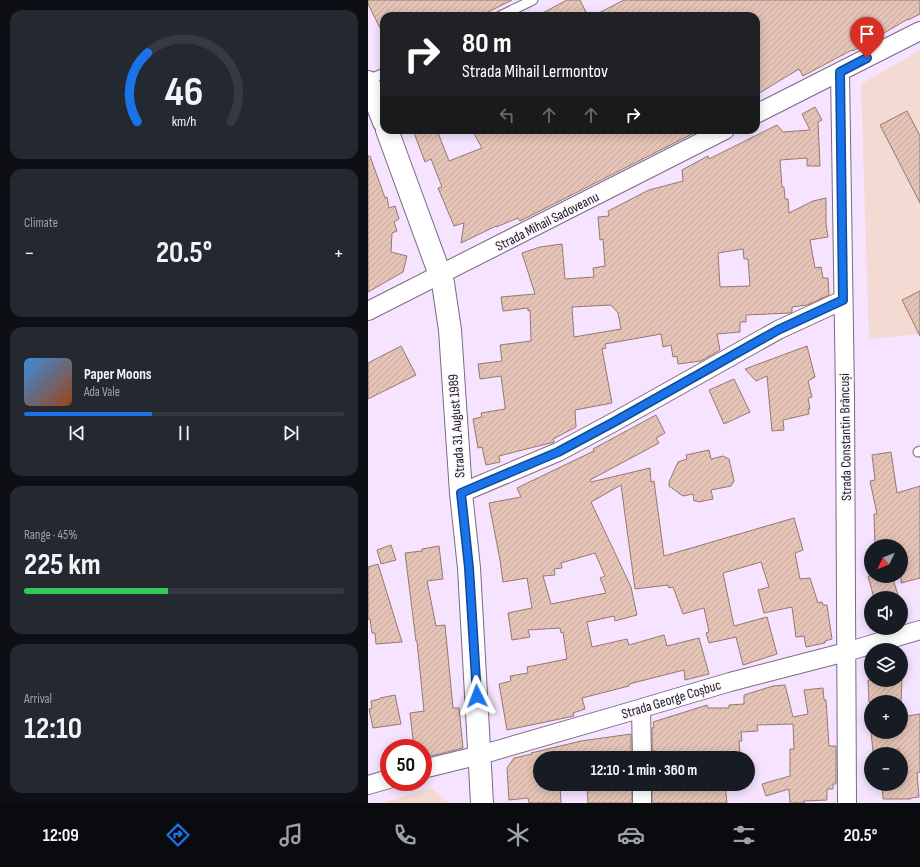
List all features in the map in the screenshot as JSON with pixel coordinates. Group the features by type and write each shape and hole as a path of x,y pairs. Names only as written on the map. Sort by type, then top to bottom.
{"main road":[{"path":"368,81 380,112"},
{"name":"Strada 31 August 1989","path":"388,134 441,274 450,330 461,493 469,568 482,803"}],"street":[{"path":"760,112 920,31"},
{"name":"Strada Constantin Brâncuși","path":"840,72 848,803"},
{"name":"Strada Mihail Sadoveanu","path":"368,311 717,134"},
{"path":"461,493 558,452 778,330 843,300"},
{"name":"Strada George Coșbuc","path":"432,767 730,682 846,652 920,630"},
{"path":"641,708 642,751"},
{"path":"368,785 380,782"},
{"path":"642,791 642,803"}],"lane":[{"path":"508,12 533,0"},
{"path":"368,81 380,75"}],"shaded area":[{"path":"920,50 920,334 869,339 861,84"},
{"path":"432,789 449,803 382,803 421,791 432,791"}],"building":[{"path":"368,0 512,0 488,12 380,12 380,28 368,4"},
{"path":"567,0 580,0 586,12 544,12"},
{"path":"624,0 920,0 920,14 908,19 853,51 852,50 803,76 799,69 760,93 760,12 601,12"},
{"path":"815,107 822,120 818,122 820,166 807,166 807,158 780,160 782,187 784,187 785,199 788,199 789,213 813,201 826,198 826,224 828,237 810,240 815,268 821,267 823,278 828,278 829,295 807,305 792,307 792,312 790,313 746,315 746,322 740,322 740,332 717,334 720,350 701,361 678,364 677,356 673,357 671,345 663,347 661,334 605,344 606,348 602,349 612,403 575,410 576,427 553,439 554,442 499,456 500,462 486,465 482,447 478,448 473,419 482,417 481,413 505,409 505,406 501,376 480,379 478,364 502,361 500,345 531,341 530,310 528,311 528,308 503,311 501,297 535,294 522,253 540,247 562,244 565,279 594,277 593,268 605,266 603,239 600,240 598,217 609,216 608,211 649,190 683,181 682,170 708,156 709,159 777,125 783,132 810,130 802,114","holes":["743,249 744,259 748,259 750,286 720,287 718,253","611,305 618,313 621,329 574,337 572,307"]},
{"path":"907,111 920,136 920,203 880,125"},
{"path":"414,134 439,134 449,161 482,148 474,134 692,134 520,221 518,218 496,226 461,243 464,223 454,226 438,188 442,187 431,159 425,162"},
{"path":"368,156 370,156 385,198 387,197 389,208 395,206 399,219 394,222 397,231 392,233 391,252 407,256 403,272 368,292"},
{"path":"920,291 920,336 902,300"},
{"path":"401,346 416,375 368,399 368,363"},
{"path":"807,346 815,377 808,381 812,397 808,398 810,409 808,409 809,414 783,420 784,430 772,431 767,376 756,381 745,369"},
{"path":"734,379 750,412 724,424 709,390"},
{"path":"656,415 665,433 656,438 659,443 590,480 591,482 650,468 651,482 654,481 664,556 794,518 803,550 795,553 800,579 810,578 818,603 822,602 823,605 827,605 832,639 825,641 825,643 806,647 804,636 796,637 792,607 764,613 758,590 769,587 761,562 723,573 734,626 767,617 777,654 743,665 736,637 709,643 706,633 709,632 704,608 683,614 673,587 669,588 668,585 635,589 621,485 591,502 631,587 637,615 615,621 614,616 587,622 592,647 627,639 629,645 664,635 667,646 699,638 709,674 685,680 684,670 629,684 629,686 582,698 585,709 573,713 574,716 507,730 499,684 511,681 510,676 528,673 527,667 567,659 563,632 561,633 560,628 528,630 530,637 512,640 508,613 532,608 527,578 503,582 489,503 521,497 517,488 594,451 593,449","holes":["595,553 605,576 600,578 606,593 551,604 543,576 555,575 554,569 562,568 561,563"]},
{"path":"709,450 711,459 723,456 729,459 734,481 731,486 711,490 713,499 698,502 694,501 693,494 683,496 669,486 669,482 678,462 687,459 686,455"},
{"path":"891,452 897,493 920,486 920,578 908,581 908,539 875,539 874,514 877,514 870,481 875,480 872,455"},
{"path":"391,545 396,560 381,564 377,550"},
{"path":"439,546 443,579 427,581 436,626 445,625 453,708 459,708 463,748 432,756 432,739 413,739 410,713 424,711 417,641 405,553 422,551 422,549"},
{"path":"378,564 402,642 376,644 375,633 372,633 370,619 368,619 368,567"},
{"path":"870,583 894,583 897,591 872,591"},
{"path":"785,685 793,717 808,714 804,690 823,688 824,700 826,700 829,746 836,746 836,784 833,784 833,789 827,789 827,800 790,803 789,789 766,796 762,784 790,776 790,749 794,749 793,724 757,725 758,731 741,732 742,741 739,741 740,751 652,751 653,722 707,705 708,708 729,708 729,705 744,704 744,695 773,686"},
{"path":"868,687 902,687 901,695 869,695"},
{"path":"395,695 401,724 373,728 369,709 372,708 371,701"},
{"path":"920,714 920,772 917,773 919,797 911,799 883,799 882,791 908,791 908,747 872,747 872,739 908,739 908,716"},
{"path":"631,734 631,751 539,751 581,741"},
{"path":"531,753 533,753 533,791 560,791 561,803 529,803 528,798 509,800 507,768 514,758 532,754"},
{"path":"587,791 632,791 632,803 588,803"},
{"path":"652,791 726,791 727,803 652,803"}],"route":[{"path":"477,696 469,568 461,493 558,452 614,422 736,352 778,330 843,300 840,72 867,58"}]}
